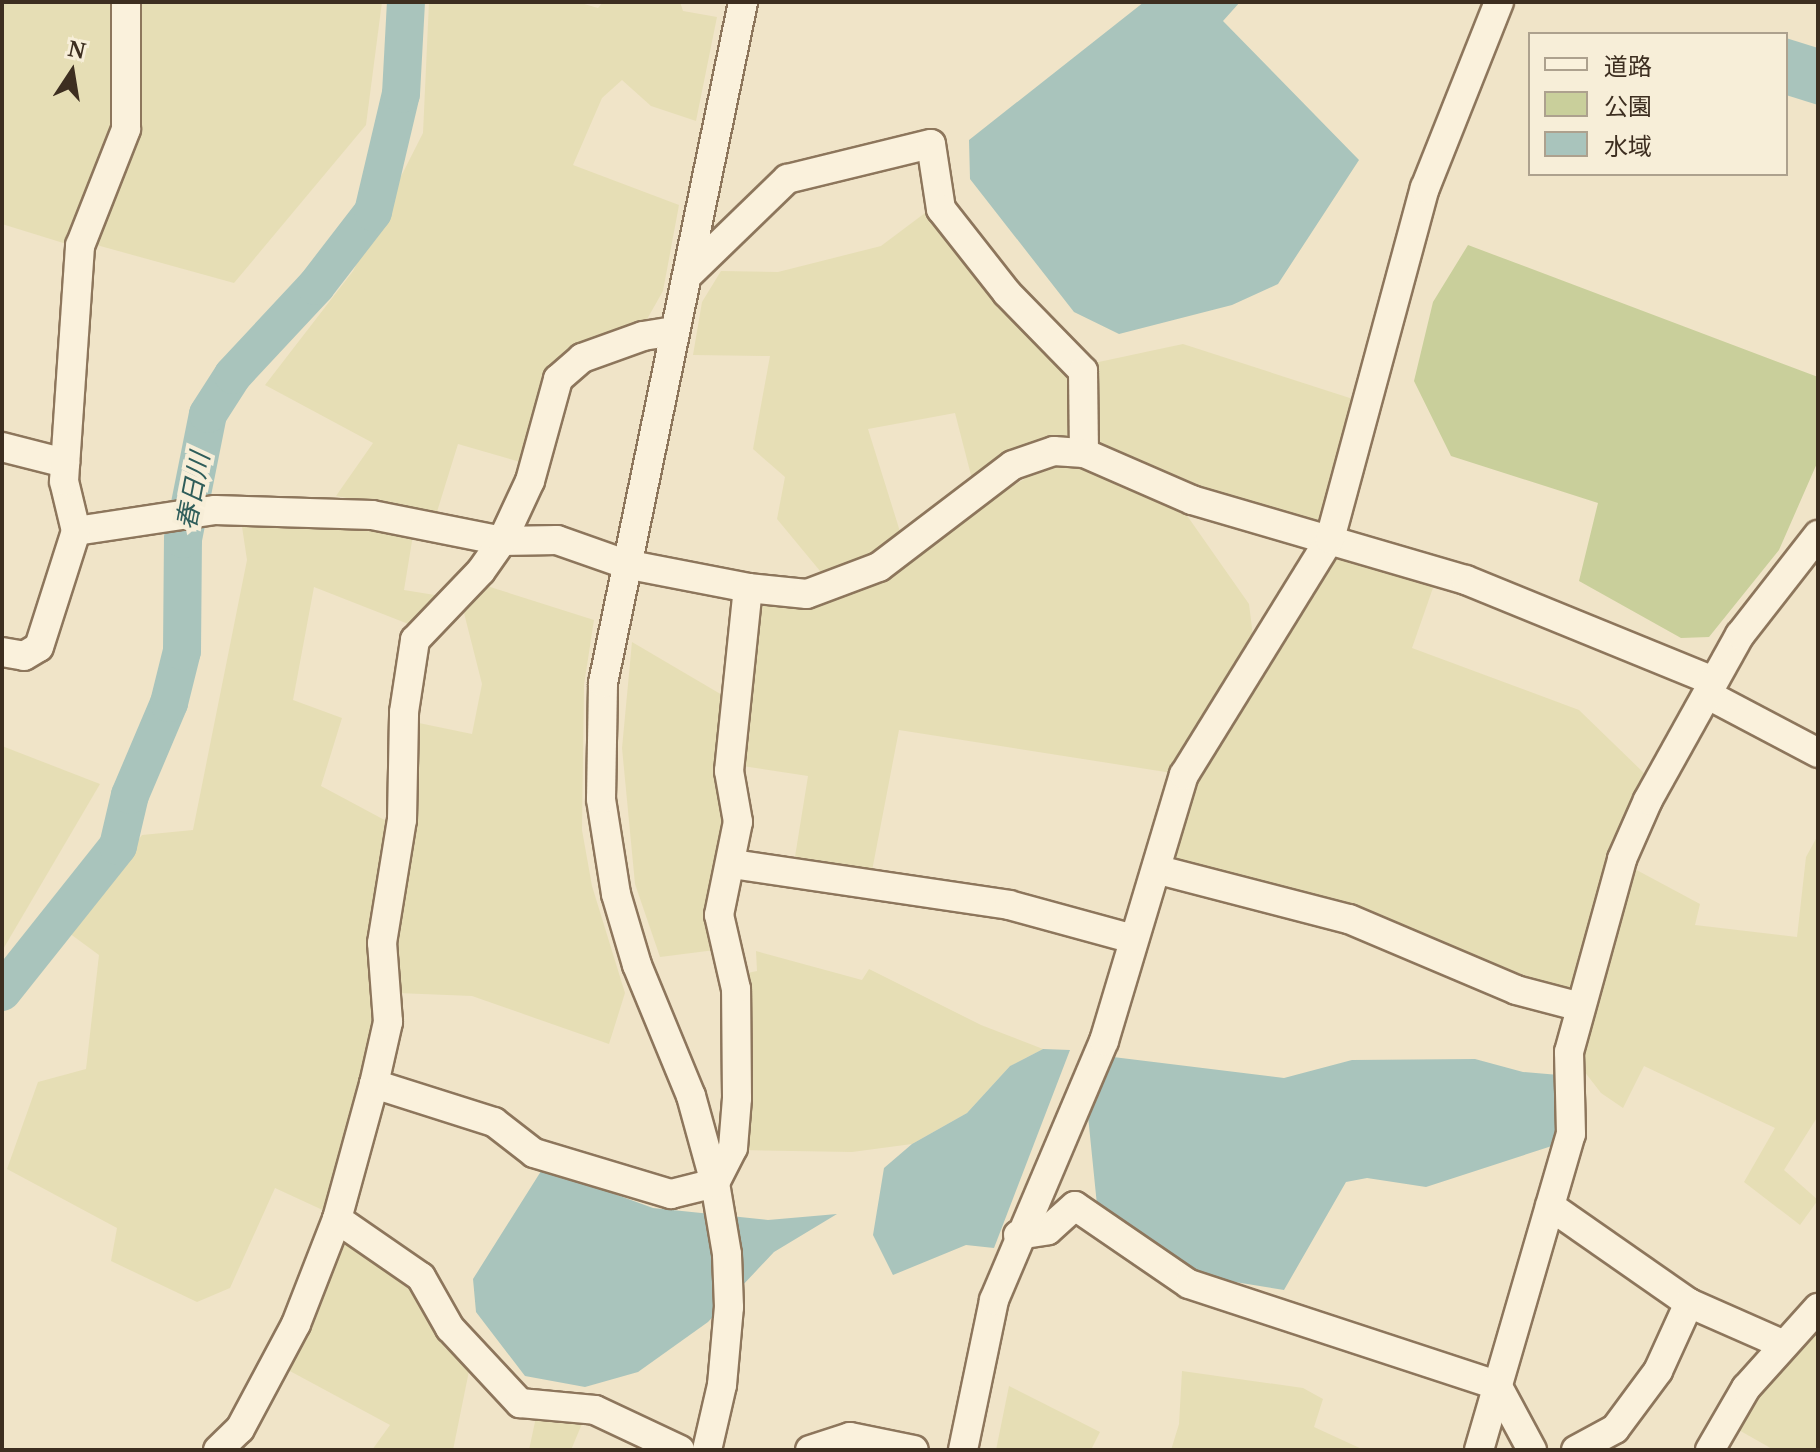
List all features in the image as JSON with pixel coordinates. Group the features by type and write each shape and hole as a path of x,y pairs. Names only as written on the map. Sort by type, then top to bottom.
{"street":[{"path":"2,652 24,656 39,647 76,531 65,463 80,246 126,129 126,2"},
{"path":"707,1450 722,1385 729,1307 727,1254 715,1183 691,1096 637,965 616,894 601,799 603,683 625,564 743,2"},
{"path":"963,1450 994,1300 1018,1235 1104,1041 1133,939 1159,870 1184,775 1330,539 1425,188 1499,2"},
{"path":"688,275 787,179 931,144 941,209 1007,293 1083,371 1084,453"},
{"path":"218,1450 240,1429 296,1324 337,1219 374,1084 388,1022 382,943 402,820 404,712 415,640 481,571 502,541 530,481 558,379 582,358 643,336 674,331"},
{"path":"2,447 65,463"},
{"path":"76,531 168,514 215,510 372,515 502,541 557,540 625,564 748,588 807,594 879,567 1013,465 1054,451 1084,453 1192,500 1466,580 1712,688 1818,753"},
{"path":"1479,1450 1571,1134 1569,1052 1622,859 1648,800 1740,635 1818,535"},
{"path":"374,1084 494,1122 534,1153 671,1194 715,1183 733,1148 737,1098 736,989 719,915 732,864 738,822 729,771 748,588"},
{"path":"732,864 1009,905 1133,939"},
{"path":"1159,870 1349,919 1516,990 1581,1007"},
{"path":"1018,1235 1048,1230 1075,1206 1189,1284 1497,1385 1532,1450"},
{"path":"1550,1206 1689,1303 1782,1344"},
{"path":"337,1219 421,1277 450,1328 520,1403 595,1410 680,1450"},
{"path":"1576,1450 1615,1429 1658,1371 1689,1303"},
{"path":"1710,1450 1746,1388 1782,1344 1818,1308"},
{"path":"810,1450 850,1437 914,1450"}],"shaded area":[{"path":"2,2 119,2 121,129 73,246 2,224"},
{"path":"136,2 382,2 366,125 234,283 93,244"},
{"path":"429,2 577,2 598,8 603,2 680,2 683,11 717,17 696,121 651,106 622,80 602,98 573,165 679,205 663,291 646,321 568,355 527,464 458,444 436,515 336,496 373,443 265,385 353,271 423,133"},
{"path":"933,207 1062,364 1072,383 1074,437 973,483 955,413 868,429 902,538 825,577 777,519 785,477 753,449 770,356 693,355 702,302 721,271 778,272 881,246"},
{"path":"1183,344 1356,400 1320,525 1196,484 1099,442 1094,363"},
{"path":"1074,464 1181,507 1249,604 1253,636 1172,773 899,730 871,876 794,863 808,776 736,765 757,602 826,599 1039,470"},
{"path":"303,517 413,535 404,590 447,597 416,627 314,587 293,700 342,718 321,786 392,824 379,1029 327,1212 275,1188 230,1288 197,1302 111,1261 117,1228 7,1169 38,1082 86,1069 99,955 69,933 142,835 193,830 247,560 241,520"},
{"path":"1348,554 1434,585 1412,648 1579,710 1646,775 1614,858 1575,995 1352,907 1177,865 1172,855 1195,781 1335,560"},
{"path":"487,586 594,620 584,685 582,830 592,886 625,993 609,1044 472,996 397,993 394,926 414,722 472,734 482,684 464,613"},
{"path":"632,642 729,699 729,820 715,950 660,957 635,884 622,748"},
{"path":"2,746 100,784 2,951"},
{"path":"1818,835 1818,1116 1784,1170 1818,1200 1800,1225 1744,1182 1775,1128 1644,1066 1623,1108 1601,1093 1577,1062 1631,867 1700,904 1695,925 1797,937 1806,857"},
{"path":"756,951 862,980 869,969 981,1025 1043,1049 1010,1066 967,1113 912,1144 852,1152 741,1150 738,975 757,971"},
{"path":"344,1240 419,1293 445,1348 470,1366 453,1450 372,1450 390,1425 288,1370"},
{"path":"1818,1319 1818,1450 1774,1450 1737,1429 1786,1351"},
{"path":"1182,1371 1303,1388 1323,1399 1314,1427 1364,1450 1171,1450 1179,1424"},
{"path":"1009,1386 1100,1432 1091,1450 996,1450"},
{"path":"536,1417 584,1419 571,1450 529,1450"}],"green space":[{"path":"1468,245 1818,377 1818,461 1779,550 1709,637 1681,638 1579,581 1598,503 1451,456 1414,381 1433,302"}],"water":[{"path":"1144,2 1240,2 1223,21 1359,160 1278,284 1232,305 1119,334 1074,312 970,179 969,140"},
{"path":"1788,39 1818,48 1818,105 1788,96"},
{"path":"1043,1049 1070,1050 994,1248 966,1245 893,1275 873,1235 884,1168 912,1144 967,1113 1010,1066"},
{"path":"1113,1057 1284,1078 1352,1060 1475,1059 1523,1072 1559,1075 1558,1144 1426,1187 1367,1178 1346,1182 1284,1290 1198,1276 1097,1205 1088,1116"},
{"path":"543,1168 653,1208 768,1220 837,1214 774,1252 708,1322 638,1372 585,1387 525,1376 476,1312 473,1279"}],"waterway":[{"name":"春日川","path":"2,992 118,846 130,795 169,703 182,651 183,539 208,414 233,375 316,286 373,212 401,94 406,2"}]}
